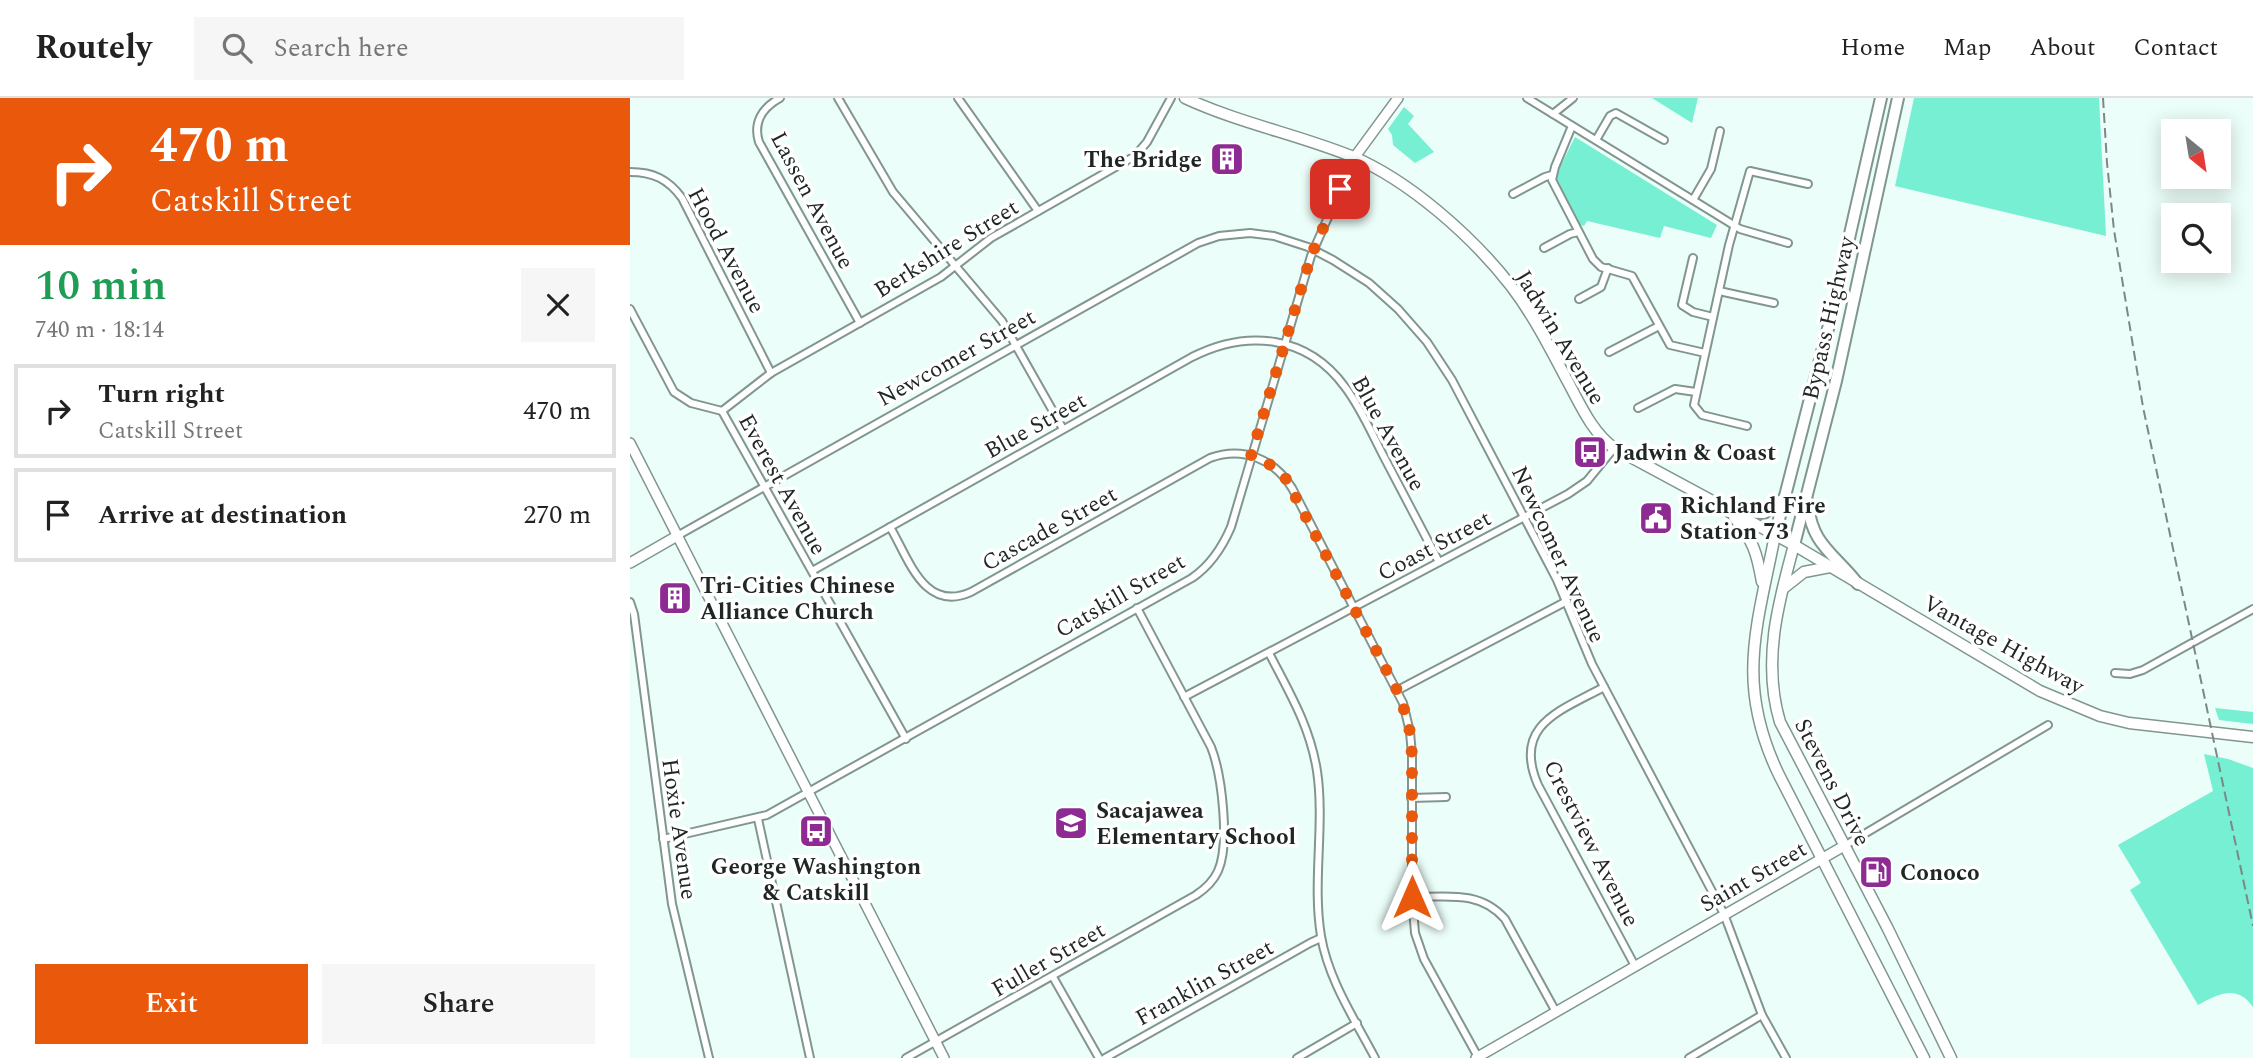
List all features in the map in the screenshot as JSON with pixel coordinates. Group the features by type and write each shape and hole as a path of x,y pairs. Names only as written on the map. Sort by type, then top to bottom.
{"highway":[{"name":"Bypass Highway","path":"1775,535 1832,313 1881,98"},
{"name":"Bypass Highway","path":"1794,545 1836,381 1898,98"},
{"path":"1808,491 1809,520 1816,536 1858,584"},
{"path":"1730,512 1764,513 1786,497"}],"main road":[{"name":"Jadwin Avenue","path":"1185,98 1240,121 1354,158 1397,183 1446,218 1493,264 1529,313 1587,418 1606,442 1794,545"},
{"name":"Catskill Street","path":"1354,158 1398,98"},
{"path":"630,443 943,1058"},
{"path":"1730,512 1756,549 1763,589"},
{"name":"Stevens Drive","path":"1775,535 1752,650 1752,683 1757,715 1770,756 1924,1058"},
{"name":"Newcomer Street","path":"630,563 677,536"},
{"name":"Vantage Highway","path":"1794,545 2027,684 2075,706 2129,723 2253,737"},
{"name":"Stevens Drive","path":"1794,545 1773,631 1772,689 1777,711 1788,742 1887,927 1951,1058"},
{"path":"1783,590 1801,573 1829,567"},
{"name":"Saint Street","path":"1477,1058 1844,846"}],"street":[{"name":"Lassen Avenue","path":"779,98 764,109 760,116 757,126 759,142 860,323"},
{"path":"838,98 893,192 1002,321 1063,429"},
{"path":"958,98 1038,211"},
{"name":"Berkshire Street","path":"722,411 771,373 956,266 991,238 1135,156 1147,142 1171,98"},
{"path":"1527,98 1734,225 1750,233 1788,243"},
{"path":"1553,114 1573,98"},
{"path":"1596,140 1610,116 1616,113 1664,140"},
{"path":"1572,126 1552,176 1552,183 1595,263 1632,276 1670,345 1705,353"},
{"path":"1693,200 1711,169 1720,131"},
{"name":"Catskill Street","path":"663,839 754,819 808,793 1199,573 1216,556 1231,527 1313,250 1354,158"},
{"path":"1746,426 1700,414 1694,406 1734,225 1750,171 1808,184"},
{"name":"Hood Avenue","path":"630,172 655,175 674,188 682,198 771,373"},
{"path":"1513,194 1552,176"},
{"path":"1544,248 1578,232"},
{"name":"Newcomer Street","path":"677,536 1207,239 1237,233 1264,234 1313,250"},
{"name":"Newcomer Avenue","path":"1313,250 1369,283 1398,309 1427,342 1452,380 1567,601 1581,640 1604,687 1724,914 1762,1015 1786,1058"},
{"path":"1693,258 1682,305 1693,312 1713,317"},
{"path":"1579,299 1601,287 1608,268"},
{"path":"1719,291 1774,303"},
{"name":"Everest Avenue","path":"630,309 674,393 691,404 722,411 906,739"},
{"path":"1609,352 1658,326"},
{"name":"Blue Street","path":"812,571 1213,347 1239,340 1285,344"},
{"name":"Blue Avenue","path":"1285,344 1320,361 1345,386 1439,562"},
{"path":"1638,408 1675,389 1696,392"},
{"name":"Coast Street","path":"1184,697 1525,517 1587,481 1614,447"},
{"name":"Cascade Street","path":"890,527 922,583 936,594 953,597 971,592 1210,458 1235,453 1251,456"},
{"path":"1251,456 1268,463 1286,479 1398,690 1410,732 1412,897 1415,933 1424,959 1477,1058"},
{"path":"1398,690 1567,601"},
{"name":"Hoxie Avenue","path":"630,603 634,614 672,904 709,1058"},
{"path":"1138,608 1184,697"},
{"path":"2115,673 2130,674 2143,670 2253,609"},
{"path":"1269,653 1304,720 1317,773 1318,910 1321,939 1331,969 1375,1058"},
{"name":"Crestview Avenue","path":"1604,687 1544,722 1532,742 1530,762 1538,785 1635,966"},
{"name":"Fuller Street","path":"906,1058 1206,888 1217,873 1223,853 1222,786 1215,758 1184,697"},
{"name":"Saint Street","path":"1844,846 2048,725"},
{"path":"1411,798 1446,797"},
{"path":"749,810 754,819 810,1058"},
{"path":"1412,897 1474,898 1496,909 1505,919 1556,1012"},
{"name":"Franklin Street","path":"1105,1058 1321,939"},
{"path":"1053,977 1099,1058"},
{"path":"1689,1058 1762,1015"},
{"path":"1297,1058 1357,1023"}],"green space":[{"path":"1652,98 1698,98 1692,123"},
{"path":"1914,98 2099,98 2106,236 1895,186"},
{"path":"1404,107 1414,116 1408,124 1434,152 1415,163 1393,145 1388,129"},
{"path":"1575,137 1717,225 1711,238 1664,226 1660,238 1587,221 1584,226 1580,225 1555,177"},
{"path":"2215,708 2253,712 2253,724 2219,720"},
{"path":"2204,754 2253,768 2253,1007 2234,993 2213,997 2198,1005 2130,890 2141,883 2118,845 2213,791"}],"railway":[{"path":"2103,98 2114,230 2143,407 2253,926"}],"place":[{"name":"The Bridge","path":"1227,159"},
{"name":"Jadwin & Coast","path":"1590,452"},
{"name":"Richland Fire Station 73","path":"1656,518"},
{"name":"Tri-Cities Chinese Alliance Church","path":"675,598"},
{"name":"Sacajawea Elementary School","path":"1071,823"},
{"name":"George Washington & Catskill","path":"816,831"},
{"name":"Conoco","path":"1876,872"}],"route":[{"path":"1340,189 1311,256 1251,456 1278,470 1292,488 1401,698 1407,715 1412,755 1412,897"}]}
